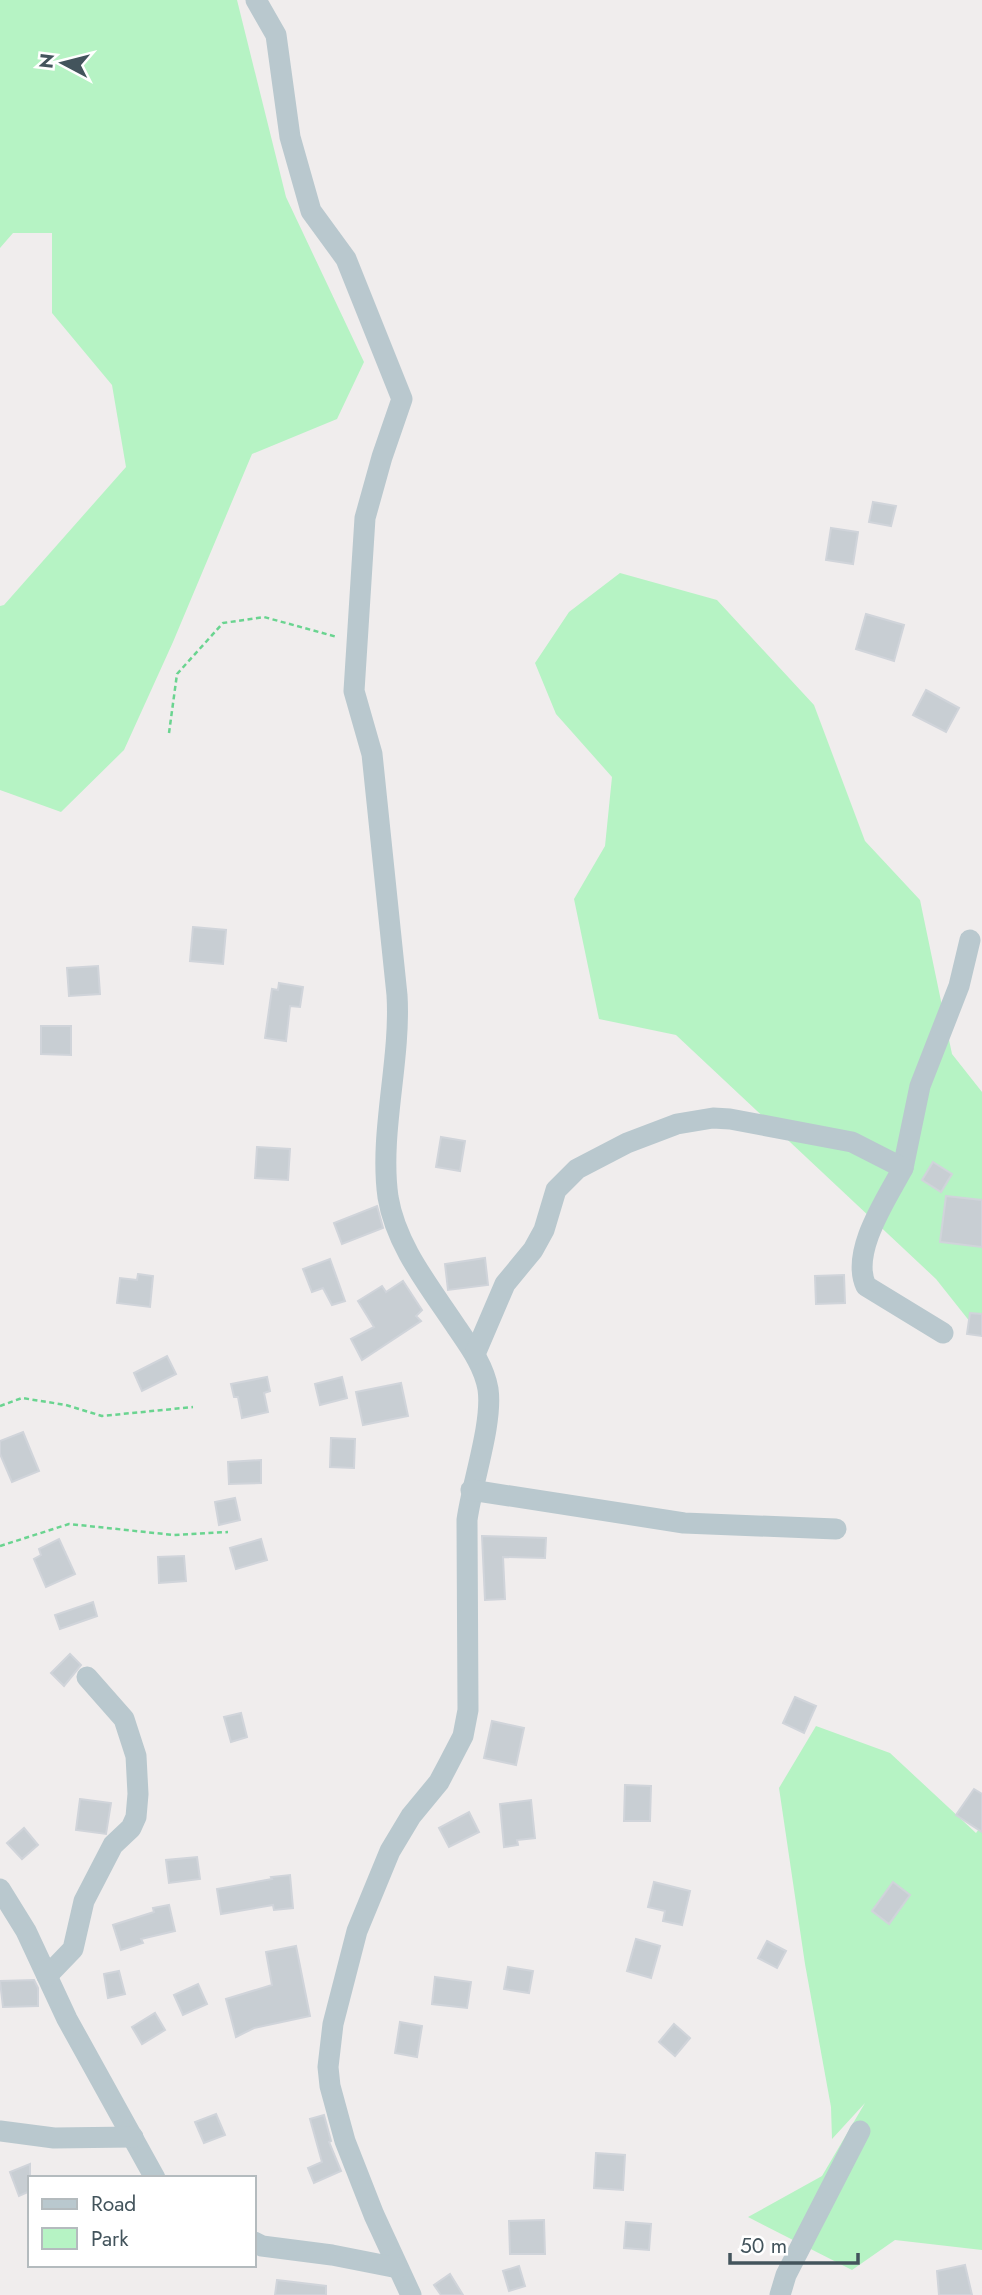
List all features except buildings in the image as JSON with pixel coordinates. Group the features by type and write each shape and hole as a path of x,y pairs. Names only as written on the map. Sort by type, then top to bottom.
{"street":[{"path":"256,0 276,35 290,137 311,211 346,259 402,399 365,518 354,691 372,754 398,1014 386,1164 388,1197 394,1222 406,1251 475,1354 488,1391 488,1410 467,1520 468,1710 463,1736 439,1782 411,1816 390,1851 357,1931 333,2024 328,2067 330,2086 345,2141 411,2295"},
{"path":"943,1333 866,1286 862,1279 866,1243 903,1168 920,1086 958,986 970,940"},
{"path":"475,1354 505,1284 533,1250 544,1230 556,1190 577,1169 627,1143 677,1124 713,1118 730,1119 852,1142 903,1168"},
{"path":"471,1490 684,1522 836,1529"},
{"path":"47,1976 73,1949 84,1900 113,1845 131,1828 136,1817 136,1756 124,1719 87,1677"},
{"path":"0,1889 26,1931 67,2019 154,2176"},
{"path":"0,2131 54,2138 133,2137"},
{"path":"780,2295 786,2275 860,2131"},
{"path":"256,2243 398,2268"}],"path":[{"path":"169,733 177,674 223,623 264,617 358,643"},
{"path":"0,1406 22,1398 66,1405 102,1416 193,1407"},
{"path":"0,1546 69,1524 174,1535 228,1532"}],"green space":[{"path":"0,0 237,0 286,197 364,362 337,419 252,454 173,642 124,750 61,812 0,790 0,606 4,605 126,467 112,385 52,313 52,233 13,233 0,248"},
{"path":"620,573 717,600 814,705 865,841 920,900 952,1054 982,1092 982,1337 936,1279 676,1035 599,1019 574,899 605,846 612,777 556,714 535,663 569,612"},
{"path":"816,1726 890,1753 976,1833 982,1825 982,2250 895,2240 852,2270 748,2217 822,2176 865,2103 832,2139 831,2107 805,1964 779,1788"}]}
